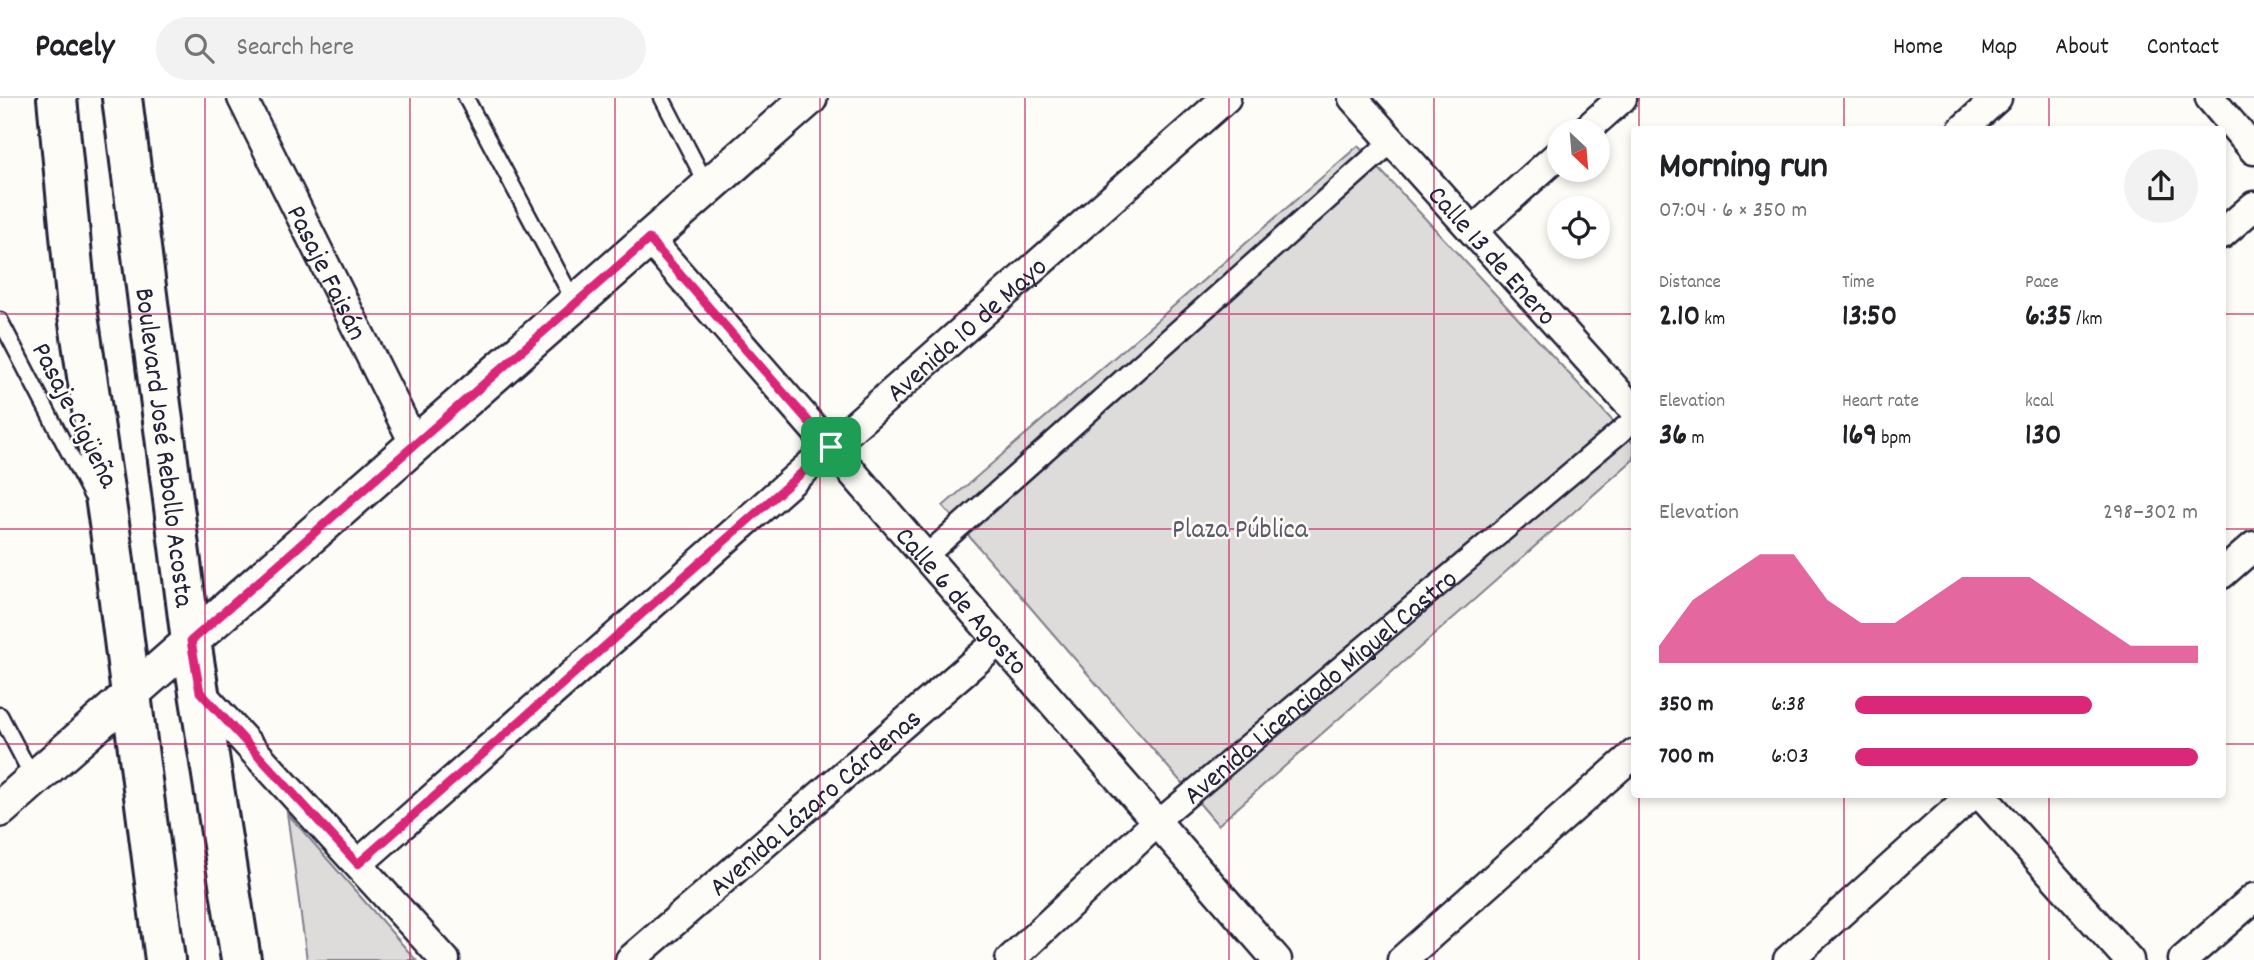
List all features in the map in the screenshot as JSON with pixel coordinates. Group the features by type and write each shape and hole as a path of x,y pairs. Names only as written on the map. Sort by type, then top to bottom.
{"main road":[{"path":"57,98 77,309 110,530 165,960"},
{"name":"Boulevard José Rebollo Acosta","path":"122,98 191,641 241,960"}],"street":[{"name":"Pasaje Faisán","path":"242,98 415,445"},
{"path":"0,809 809,98"},
{"name":"Avenida 10 de Mayo","path":"358,864 1226,98"},
{"name":"Calle 13 de Enero","path":"1353,98 1631,407"},
{"path":"1598,119 1622,98"},
{"path":"1966,126 1997,98"},
{"path":"2210,98 2254,150"},
{"path":"926,556 1392,141"},
{"path":"1473,231 1547,165"},
{"path":"2226,230 2254,206"},
{"name":"Calle 6 de Agosto","path":"649,239 1277,960"},
{"name":"Avenida Licenciado Miguel Castro","path":"1010,960 1157,822 1631,423"},
{"path":"2226,570 2254,546"},
{"name":"Avenida Lázaro Cárdenas","path":"630,960 999,640"},
{"path":"200,692 445,960"},
{"path":"1402,960 1631,757"},
{"path":"1788,960 1968,798"},
{"path":"1984,798 2129,960"},
{"path":"2183,960 2254,898"}],"lane":[{"path":"466,98 575,304"},
{"path":"662,98 708,187"},
{"name":"Pasaje Cigüeña","path":"0,320 110,530"},
{"path":"0,715 33,779"}],"green space":[{"name":"Plaza Pública","path":"1358,146 1631,441 1631,462 1218,825 943,506"},
{"path":"287,813 416,960 307,960"}],"route":[{"path":"649,239 831,447 358,864 200,692 191,641 649,239"}]}
